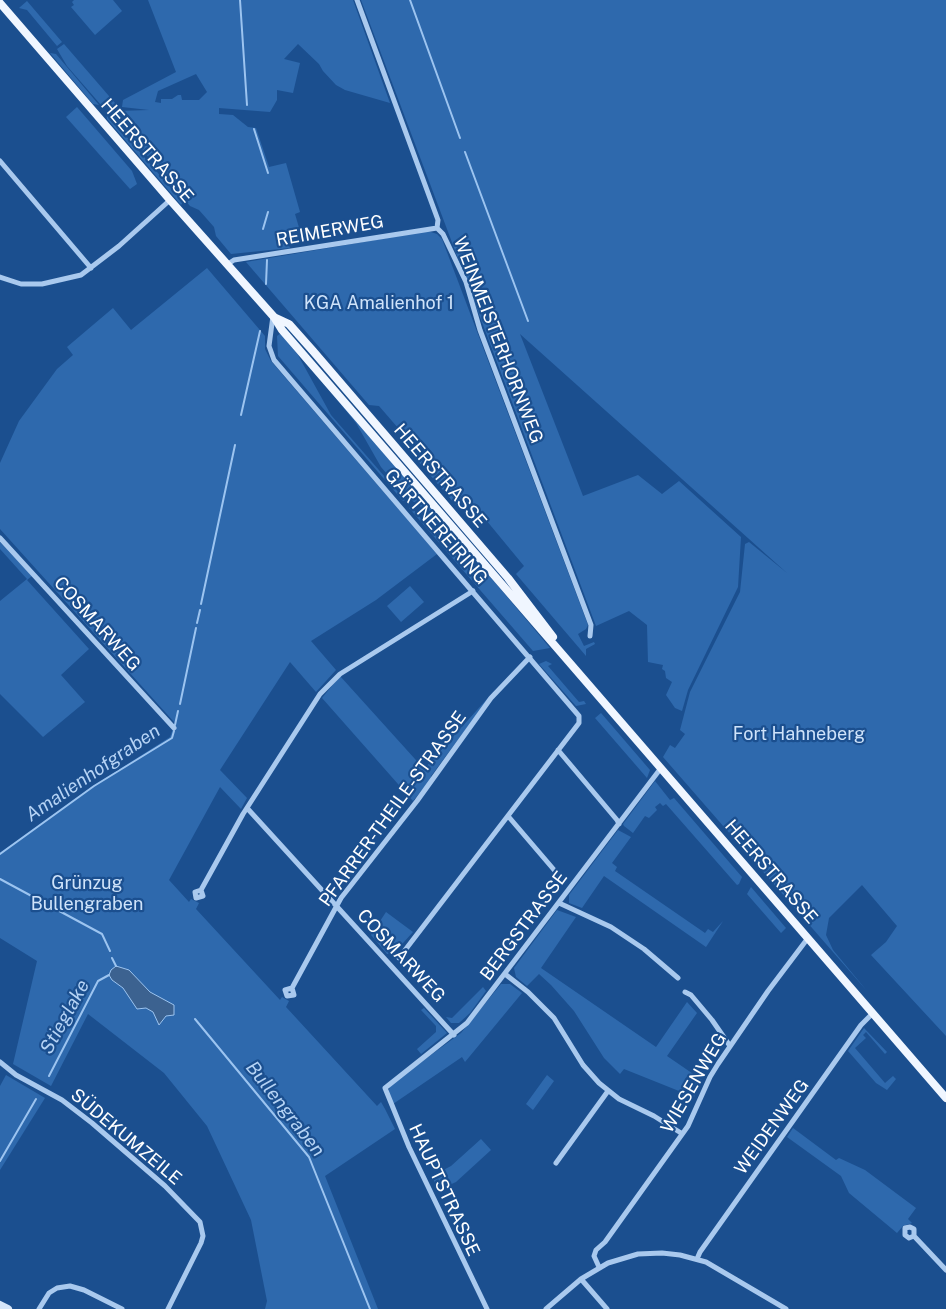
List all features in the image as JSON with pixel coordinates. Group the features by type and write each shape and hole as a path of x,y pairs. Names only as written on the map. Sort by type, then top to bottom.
{"main road":[{"name":"HEERSTRASSE","path":"0,3 170,200 274,316 288,337 946,1098"},
{"path":"0,1305 8,1309"}],"street":[{"name":"WEINMEISTERHORNWEG","path":"357,0 438,220 437,228 443,234 466,282 467,293 480,330 591,625 590,636"},
{"path":"0,161 91,268"},
{"path":"0,277 21,284 42,284 81,274 119,246 170,200"},
{"name":"REIMERWEG","path":"228,264 234,260 432,227 437,228"},
{"name":"GÄRTNEREIRING","path":"274,316 269,346 274,360 579,716 579,723 399,958"},
{"name":"COSMARWEG","path":"0,538 174,728"},
{"path":"201,890 247,808 320,694 338,676 473,591"},
{"name":"PFARRER-THEILE-STRASSE","path":"292,988 336,906 423,794 491,698 530,657"},
{"path":"558,750 618,820 619,824"},
{"name":"BERGSTRASSE","path":"390,1081 454,1035 467,1023 661,768"},
{"name":"COSMARWEG","path":"247,808 454,1035"},
{"path":"508,816 561,878"},
{"path":"559,903 618,932 644,949 678,978"},
{"name":"WIESENWEG","path":"599,1267 594,1256 596,1250 605,1242 681,1133 688,1126 710,1077 730,1046 808,938"},
{"path":"505,974 528,992 554,1018 589,1074 608,1091 681,1133"},
{"path":"685,992 691,996 712,1020 730,1046"},
{"name":"WEIDENWEG","path":"697,1259 861,1025 873,1013"},
{"name":"SÜDEKUMZEILE","path":"0,1062 16,1074 62,1100 92,1123 183,1204 200,1222 203,1236 193,1262 168,1309"},
{"name":"HAUPTSTRASSE","path":"390,1081 385,1088 386,1096 466,1270 487,1309"},
{"path":"556,1163 608,1091"},
{"path":"914,1236 946,1270"},
{"path":"546,1309 599,1267 623,1258 647,1253 671,1254 697,1259 739,1280 786,1309"},
{"path":"582,1279 607,1309"},
{"path":"39,1309 49,1293 57,1288 70,1286 84,1290 122,1309"}],"green space":[{"path":"74,0 113,0 122,11 95,35 71,7 74,5 72,2"},
{"path":"148,0 353,0 390,103 345,90 336,85 319,64 298,44 284,59 300,63 293,93 277,90 277,100 270,112 219,108 219,114 233,115 248,127 256,128 269,167 286,163 300,212 295,214 300,231 285,235 290,248 231,254 216,236 214,227 199,210 190,206 120,124 118,111 149,110 122,107 123,100 176,72","holes":["196,74 207,92 199,100 182,100 181,95 178,95 172,99 161,99 161,103 155,102 158,91"]},
{"name":"Fort Hahneberg","path":"361,0 946,0 946,1036 871,955 886,942 897,926 862,885 829,918 826,935 833,950 867,991 663,757 670,745 675,748 685,734 680,730 690,692 740,592 745,544 749,542 787,573 520,334 583,496 638,475 662,494 679,481 741,537 738,587 688,690 682,711 675,708 666,695 672,682 666,678 665,671 662,669 663,665 648,662 647,625 629,611 596,626"},
{"path":"27,1 62,42 57,46 27,10 19,8"},
{"path":"64,44 115,103 115,106 101,105 67,66 57,49"},
{"path":"50,53 56,54 99,105 93,104"},
{"path":"77,107 132,171 137,184 130,189 66,117"},
{"path":"106,113 183,202 181,205 107,119"},
{"name":"KGA Amalienhof 1","path":"428,231 437,234 442,239 588,625 586,629 578,634 584,646 594,642 595,644 586,649 586,656 516,574 524,566 472,503 461,511 418,461 418,451 379,406 369,405 246,262"},
{"name":"Grünzug Bullengraben","path":"207,268 265,336 265,349 271,361 437,554 376,600 311,641 336,670 316,692 290,662 220,770 247,798 241,809 220,787 169,880 189,902 191,899 199,903 196,909 280,1000 282,997 289,1001 286,1007 377,1106 381,1102 395,1129 325,1176 378,1309 265,1309 267,1301 251,1220 207,1126 164,1073 88,1014 51,1086 13,1064 37,961 0,938 0,853 93,786 170,737 175,723 0,529 0,463 19,421 57,369 73,355 67,347 113,308 131,330"},
{"path":"281,333 298,355 331,415 405,500 403,501 278,356 277,336"},
{"path":"317,375 480,565 442,522 407,497 381,467 356,423"},
{"path":"411,507 450,552 479,571 488,574 550,648 533,651 409,508"},
{"path":"0,542 32,576 27,580 89,649 61,675 85,702 43,737 0,694 0,601 27,579 0,549"},
{"path":"410,586 424,602 401,622 387,606"},
{"path":"546,661 552,664 548,666 579,702 584,701 586,704 576,706 539,664"},
{"path":"340,676 424,769 495,690 413,801 322,698"},
{"path":"601,713 650,770 647,778 595,718"},
{"path":"655,781 670,800 674,798 742,877 739,884 737,885 666,804 663,806 660,803 655,807 657,810 649,818 645,816 633,833 624,826 623,824"},
{"path":"618,830 631,837 612,863 617,867 615,871 705,933 708,929 713,932 723,921 706,947 604,876 582,908 569,903 569,895"},
{"path":"751,887 786,928 781,933 747,894"},
{"path":"557,910 576,917 541,968 656,1047 687,1002 697,1013 667,1056 702,1080 694,1097 624,1069 620,1074 604,1058 574,1011 551,985 539,974 527,986 516,977 514,968"},
{"path":"386,912 413,932 393,954 387,954 371,935"},
{"path":"501,984 510,984 522,993 465,1062 462,1057 393,1104 388,1092 391,1084 461,1033"},
{"path":"483,987 486,991 470,1013 459,1023 451,1023 446,1017 452,1018"},
{"path":"424,1008 447,1033 421,1054 417,1049 436,1032 436,1026 421,1010"},
{"path":"864,1028 887,1052 885,1054 866,1032 863,1035 866,1038 855,1048 885,1083 893,1076 896,1079 887,1090 876,1083 848,1051"},
{"path":"6,1075 45,1098 0,1170 0,1086"},
{"path":"547,1075 554,1081 533,1110 526,1104"},
{"path":"793,1128 836,1160 839,1158 865,1170 916,1208 908,1219 912,1223 903,1226 897,1233 849,1193 841,1176 787,1137"},
{"path":"481,1139 491,1150 456,1182 438,1190 432,1176 451,1166"}],"shaded area":[{"path":"116,966 129,970 150,992 174,1005 174,1015 166,1016 159,1025 153,1012 146,1008 137,1009 123,988 112,980 109,975"}],"waterway":[{"name":"Amalienhofgraben","path":"240,0 247,105"},
{"path":"410,0 460,138"},
{"name":"Amalienhofgraben","path":"254,129 268,173"},
{"path":"465,152 528,321"},
{"name":"Amalienhofgraben","path":"263,229 268,212"},
{"name":"Amalienhofgraben","path":"266,284 267,260"},
{"name":"Amalienhofgraben","path":"241,415 260,331"},
{"name":"Amalienhofgraben","path":"201,604 235,445"},
{"name":"Amalienhofgraben","path":"197,623 200,610"},
{"name":"Amalienhofgraben","path":"180,704 196,628"},
{"name":"Amalienhofgraben","path":"175,725 178,711"},
{"name":"Amalienhofgraben","path":"0,854 94,786 172,738 174,731"},
{"name":"Bullengraben","path":"0,879 102,934 110,951"},
{"name":"Bullengraben","path":"112,958 116,966"},
{"name":"Stieglake","path":"49,1076 98,981 109,975"},
{"name":"Bullengraben","path":"195,1019 309,1157 370,1309"},
{"name":"Stieglake","path":"0,1161 36,1099"}]}
